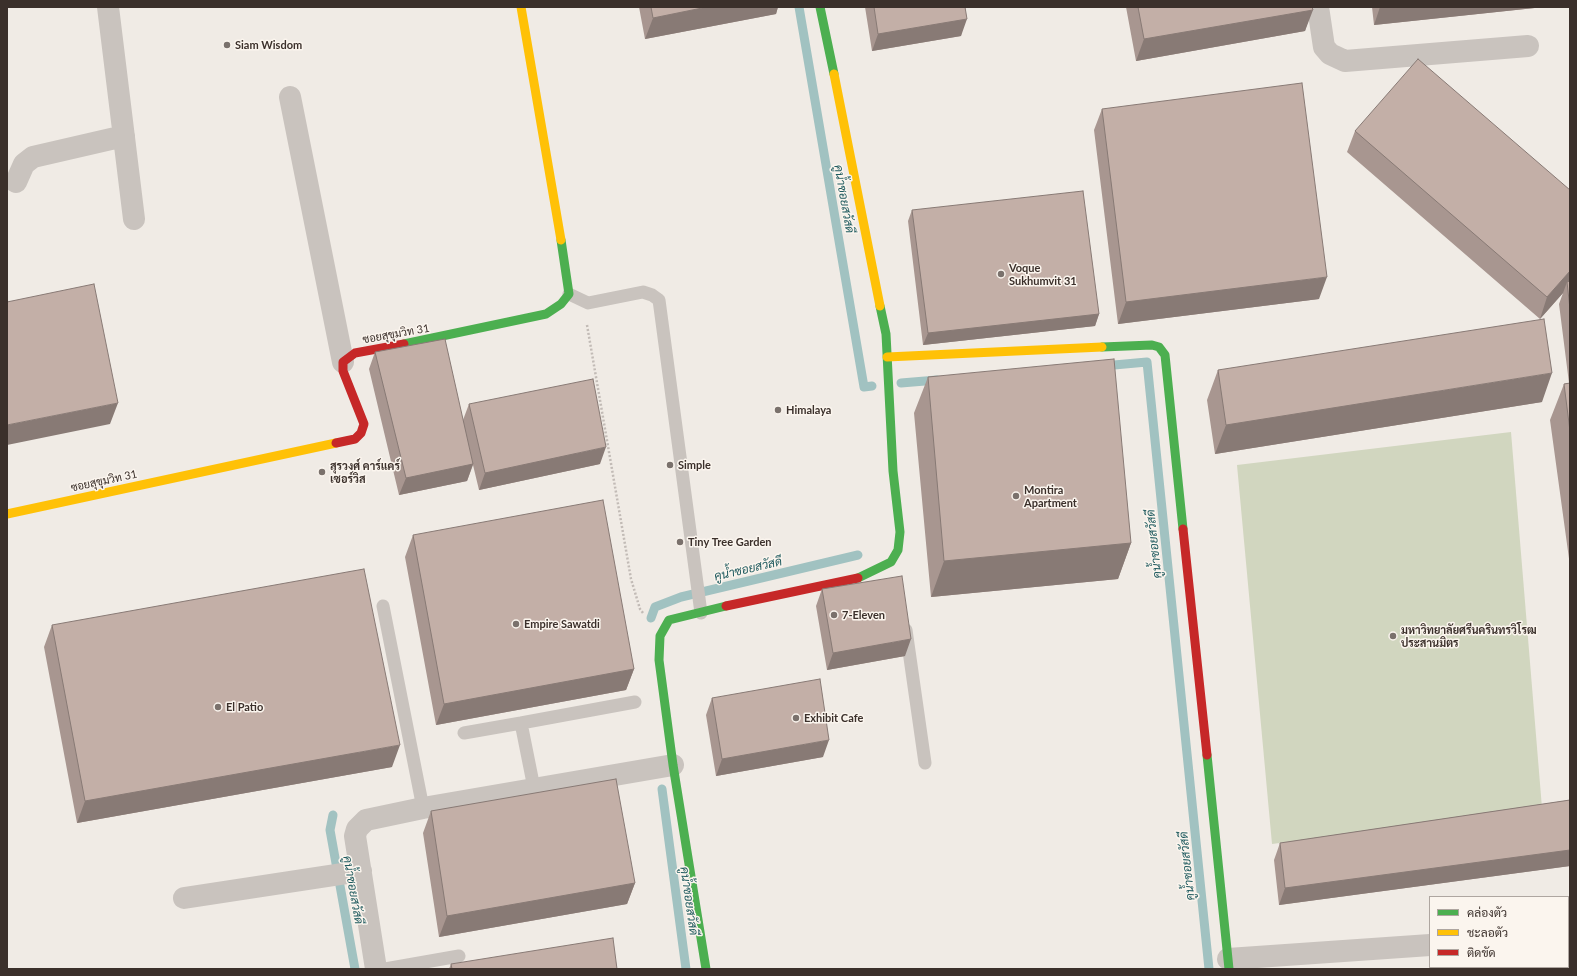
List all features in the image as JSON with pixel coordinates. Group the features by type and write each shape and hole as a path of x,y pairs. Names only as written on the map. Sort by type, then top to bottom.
{"street":[{"path":"108,7 134,219"},
{"path":"521,7 565,299"},
{"path":"706,969 673,765 660,660 660,636 669,620 684,615 701,613 859,578 892,562 898,550 900,532 893,471 884,327 820,7"},
{"path":"1318,7 1324,47 1330,54 1345,61 1528,46"},
{"path":"290,97 343,362"},
{"path":"16,182 24,164 33,157 124,136"},
{"name":"ซอยสุขุมวิท 31","path":"7,514 355,438 361,433 364,424 343,371 343,362 355,354 444,343 546,314 565,299"},
{"path":"887,357 1152,345 1159,348 1165,354 1228,964 1429,945"},
{"path":"376,969 355,872 355,836 357,829 366,820 534,788 673,765"},
{"path":"184,898 355,872"}],"lane":[{"path":"565,299 588,303 643,292 652,295 659,300 701,613"},
{"path":"892,562 895,575"},
{"path":"383,606 423,808"},
{"path":"904,618 925,763"},
{"path":"464,732 636,702"},
{"path":"522,723 534,788"},
{"path":"385,969 459,956"}],"path":[{"path":"565,299 582,316 589,329 631,579 640,610 660,636"}],"green space":[{"path":"1511,432 1542,808 1272,844 1237,465"}],"building":[{"path":"651,7 707,7 653,18"},
{"path":"874,7 965,7 967,19 878,34"},
{"path":"1138,7 1312,7 1313,10 1144,39"},
{"path":"1418,59 1570,190 1570,271 1547,297 1355,131"},
{"path":"1302,83 1327,277 1126,302 1102,109"},
{"name":"Voque Sukhumvit 31","path":"1083,191 1099,314 928,333 912,210"},
{"path":"1570,281 1570,309 1567,282"},
{"path":"94,284 118,403 7,425 7,302"},
{"path":"1544,319 1552,373 1226,425 1218,370"},
{"path":"445,339 473,464 406,478 375,352"},
{"name":"Montira Apartment","path":"1114,359 1131,543 944,561 928,377"},
{"path":"593,379 606,447 485,473 469,404"},
{"path":"1570,383 1570,431 1564,384"},
{"name":"Empire Sawatdi","path":"603,500 634,669 444,704 413,535"},
{"name":"El Patio","path":"364,569 400,745 85,801 52,625"},
{"path":"902,576 911,639 833,653 822,589"},
{"path":"820,679 829,740 722,759 712,698"},
{"path":"616,779 635,883 447,916 431,811"},
{"path":"1570,800 1570,850 1285,888 1280,843"},
{"path":"613,938 617,969 452,969 451,964"}],"waterway":[{"name":"คูน้ำซอยสวัสดี","path":"799,7 864,387 872,386"},
{"name":"คูน้ำซอยสวัสดี","path":"1103,366 1147,362 1209,969"},
{"name":"คูน้ำซอยสวัสดี","path":"901,383 937,380"},
{"name":"คูน้ำซอยสวัสดี","path":"651,618 655,607 681,597 858,555"},
{"name":"คูน้ำซอยสวัสดี","path":"662,789 686,969"},
{"name":"คูน้ำซอยสวัสดี","path":"333,815 330,830 355,969"}],"traffic: fast":[{"path":"820,7 834,74"},
{"path":"404,344 546,314 561,304 569,294 561,240"},
{"path":"858,578 891,562 898,550 900,532 893,471 886,334 880,306"},
{"path":"1102,347 1152,345 1159,347 1165,355 1183,529"},
{"path":"706,969 673,765 659,660 660,636 669,620 726,606"},
{"path":"1207,755 1229,969"}],"traffic: slow":[{"path":"521,7 561,240"},
{"path":"834,74 880,306"},
{"path":"887,357 1102,347"},
{"path":"7,514 336,443"}],"traffic: jam":[{"path":"336,443 355,439 361,433 364,424 343,371 343,362 355,353 404,344"},
{"path":"1183,529 1207,755"},
{"path":"726,606 858,578"}],"place":[{"name":"Siam Wisdom","path":"227,45"},
{"name":"Voque Sukhumvit 31","path":"1001,274"},
{"name":"Himalaya","path":"778,410"},
{"name":"Simple","path":"670,465"},
{"name":"สุรวงศ์ คาร์แคร์ เซอร์วิส","path":"322,472"},
{"name":"Montira Apartment","path":"1016,496"},
{"name":"Tiny Tree Garden","path":"680,542"},
{"name":"7-Eleven","path":"834,615"},
{"name":"Empire Sawatdi","path":"516,624"},
{"name":"มหาวิทยาลัยศรีนครินทรวิโรฒ ประสานมิตร","path":"1393,636"},
{"name":"El Patio","path":"218,707"},
{"name":"Exhibit Cafe","path":"796,718"}]}
